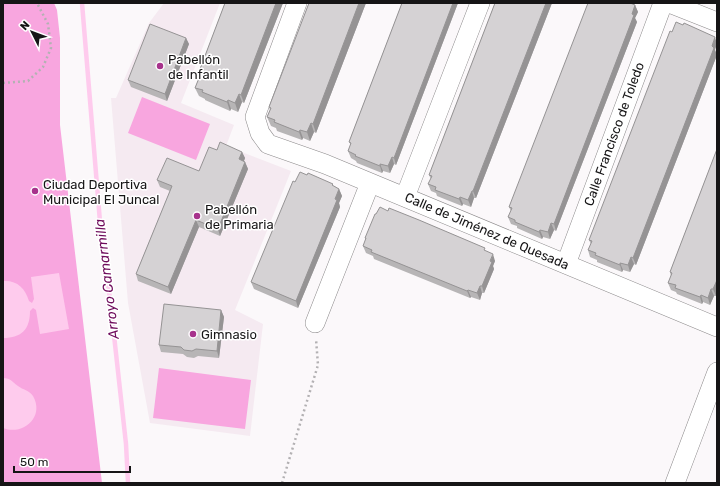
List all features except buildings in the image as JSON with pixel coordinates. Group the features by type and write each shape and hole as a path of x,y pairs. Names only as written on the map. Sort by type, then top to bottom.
{"street":[{"name":"Calle de Jiménez de Quesada","path":"297,3 255,117 260,133 268,144 325,164 717,327"},
{"path":"405,197 480,3"},
{"name":"Calle Francisco de Toledo","path":"566,264 663,3"},
{"path":"668,3 717,22"},
{"path":"315,323 370,183"},
{"path":"677,477 717,372"}],"path":[{"path":"3,83 28,81 43,67 51,48 48,24 37,3"},
{"path":"282,483 318,365 315,323"}],"shaded area":[{"name":"Ciudad Deportiva Municipal El Juncal","path":"3,3 54,3 57,10 60,38 60,125 102,483 3,483"},
{"path":"164,3 220,3 181,103 234,125 226,146 291,171 235,310 263,324 250,436 150,423 128,303 111,98 116,98 149,23"},
{"path":"142,97 210,124 196,160 128,133"},
{"path":"59,273 69,329 40,334 36,310 33,308 30,311 30,317 24,331 10,338 3,338 3,281 16,283 20,286 25,292 29,301 32,303 34,299 31,277"},
{"path":"159,368 251,380 245,429 153,418"},
{"path":"3,378 10,379 20,387 30,392 33,396 36,404 36,411 30,423 24,427 11,430 3,428"}],"waterway":[{"name":"Arroyo Camarmilla","path":"82,3 101,234 110,299 126,444 128,483"}],"place":[{"name":"Pabellón de Infantil","path":"160,66"},
{"name":"Ciudad Deportiva Municipal El Juncal","path":"35,191"},
{"name":"Pabellón de Primaria","path":"197,216"},
{"name":"Gimnasio","path":"193,334"}]}
